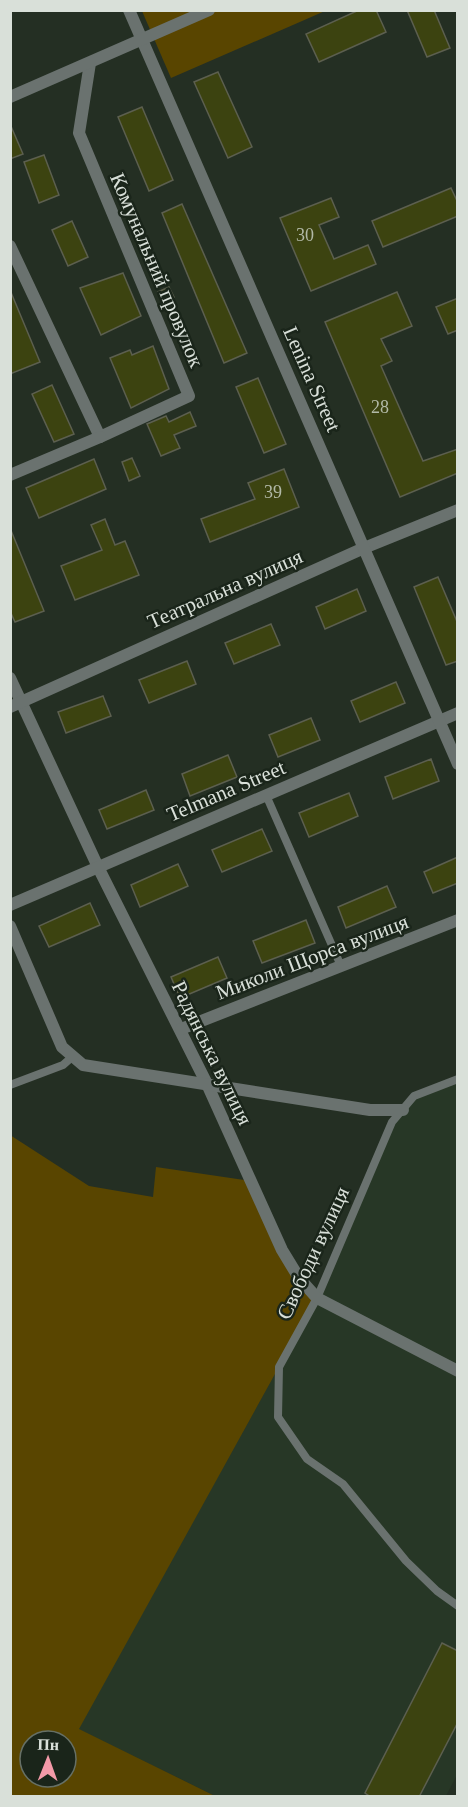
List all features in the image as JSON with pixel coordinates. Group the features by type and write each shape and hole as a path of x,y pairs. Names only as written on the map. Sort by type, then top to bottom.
{"street":[{"name":"Lenina Street","path":"129,10 458,764"},
{"path":"10,97 209,10"},
{"name":"Комунальний провулок","path":"10,475 189,396 79,133 90,63"},
{"path":"10,246 100,437"},
{"name":"Театральна вулиця","path":"16,704 364,548 458,510"},
{"name":"Радянська вулиця","path":"10,678 16,704 181,1029 282,1250 299,1278 317,1298 458,1371"},
{"name":"Telmana Street","path":"10,905 458,713"},
{"name":"Миколи Щорса вулиця","path":"181,1029 458,921"},
{"path":"10,926 62,1047 83,1065 370,1110 403,1110"}],"lane":[{"path":"266,795 341,966"},
{"path":"10,1085 63,1065 72,1057"},
{"name":"Свободи вулиця","path":"458,1079 414,1096 392,1122 317,1298 279,1366 278,1417 307,1459 343,1484 406,1561 437,1591 458,1605"}],"shaded area":[{"path":"142,11 325,11 171,78"},
{"path":"457,1079 458,1773 446,1796 215,1796 78,1729 317,1298 392,1122 414,1096"},
{"path":"10,1135 89,1186 153,1197 156,1167 251,1181 282,1250 317,1298 79,1729 215,1796 11,1796"}],"building":[{"path":"359,10 376,10 386,32 319,62 306,34"},
{"path":"407,10 434,10 450,48 427,57"},
{"path":"218,72 252,147 228,158 194,82"},
{"path":"142,107 173,180 149,191 118,117"},
{"path":"10,124 23,154 10,159"},
{"path":"44,155 59,195 39,203 24,162"},
{"path":"451,188 458,203 458,216 383,247 372,221"},
{"path":"331,198 339,217 319,225 334,259 368,245 376,264 311,291 280,218"},
{"path":"182,204 247,353 224,363 162,213"},
{"path":"72,221 88,257 68,266 52,230"},
{"path":"123,273 141,316 101,335 80,288"},
{"path":"169,287 174,297 162,302 158,292"},
{"path":"10,290 40,362 10,374"},
{"path":"397,292 412,326 381,339 392,361 381,366 423,461 458,449 458,473 400,497 325,322"},
{"path":"458,298 458,330 448,334 436,307"},
{"path":"153,346 169,389 131,408 110,358 130,350 132,355"},
{"path":"258,378 286,444 264,453 236,387"},
{"path":"52,385 74,434 54,442 32,394"},
{"path":"190,412 196,426 174,435 180,448 161,456 147,424 166,416 169,422"},
{"path":"132,458 140,476 129,481 122,462"},
{"path":"94,459 106,489 39,518 26,488"},
{"path":"284,469 299,507 210,542 201,519 255,499 248,483"},
{"path":"105,519 115,545 125,541 139,575 75,600 61,566 102,550 91,525"},
{"path":"10,528 44,611 15,622 10,611"},
{"path":"438,577 458,624 458,661 446,665 414,587"},
{"path":"357,589 366,611 325,629 316,607"},
{"path":"271,624 280,645 234,664 225,643"},
{"path":"187,661 196,684 149,703 139,680"},
{"path":"396,682 405,703 360,722 351,701"},
{"path":"103,696 111,716 66,733 58,712"},
{"path":"311,718 320,740 278,757 269,735"},
{"path":"228,755 237,777 190,796 182,774"},
{"path":"431,759 439,781 393,799 385,777"},
{"path":"146,790 154,810 107,829 99,810"},
{"path":"349,793 358,816 309,837 299,813"},
{"path":"262,829 272,851 222,872 212,850"},
{"path":"458,857 458,883 433,893 424,872"},
{"path":"178,864 188,886 140,907 131,885"},
{"path":"387,886 396,907 346,928 338,907"},
{"path":"90,903 100,925 49,947 39,926"},
{"path":"306,920 315,943 262,963 253,941"},
{"path":"218,957 227,978 180,998 171,977"},
{"path":"442,1643 458,1651 458,1722 419,1797 371,1797 365,1793"}]}
